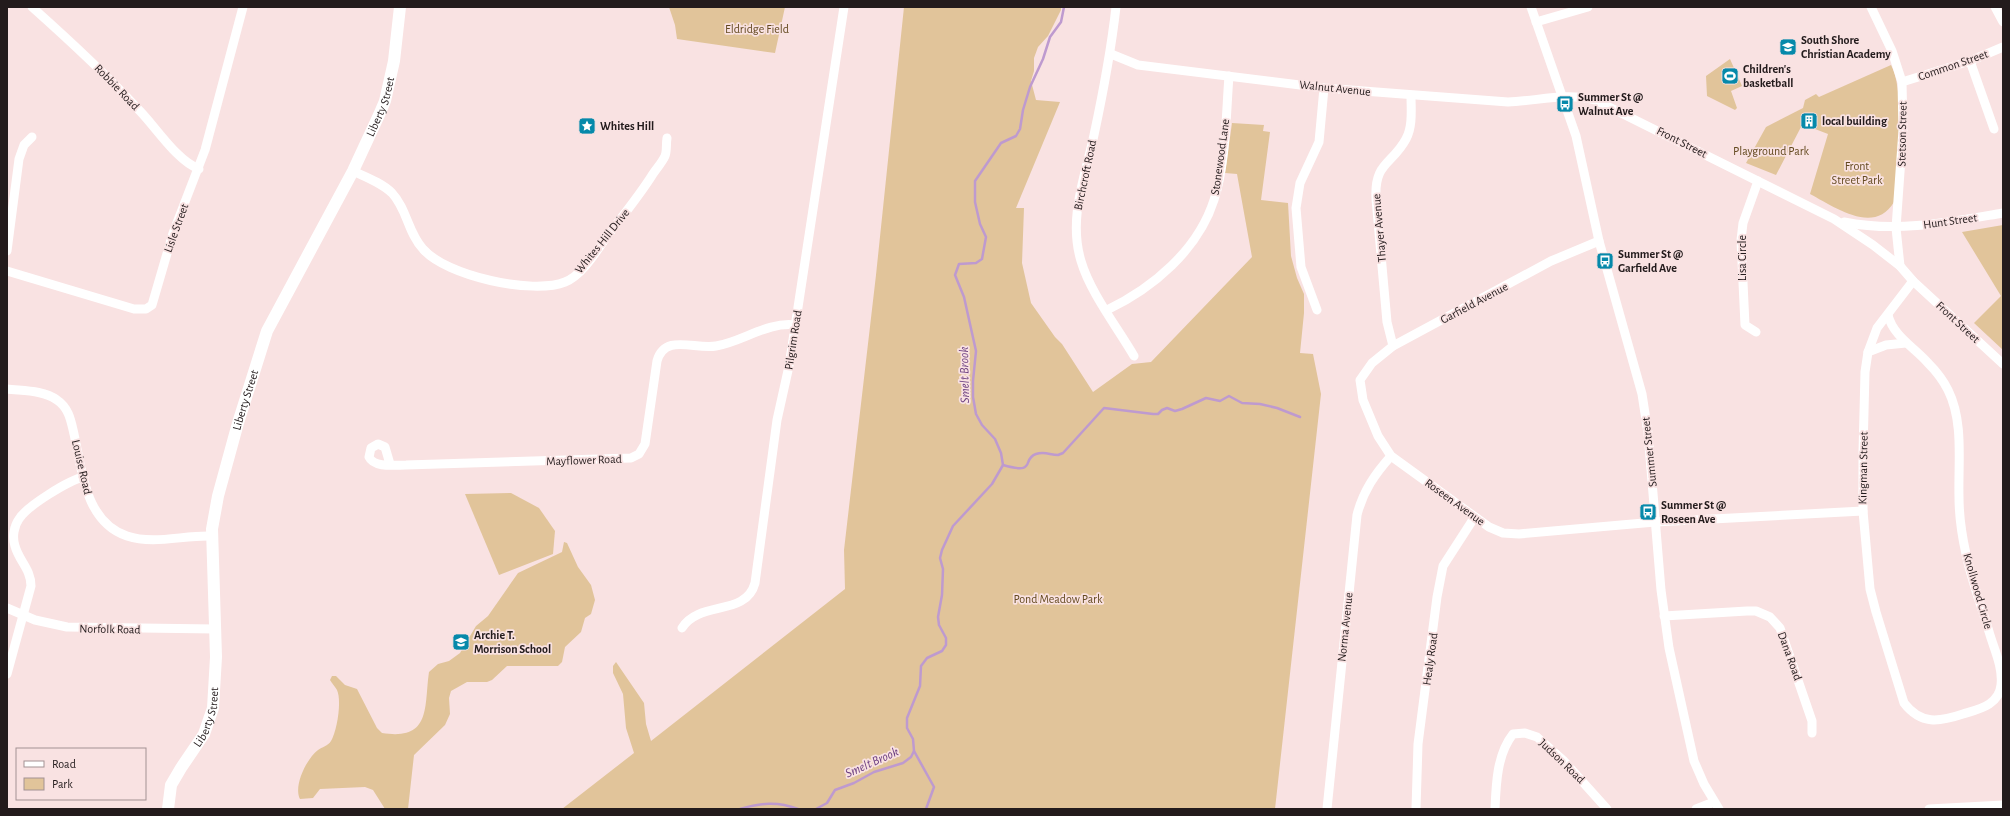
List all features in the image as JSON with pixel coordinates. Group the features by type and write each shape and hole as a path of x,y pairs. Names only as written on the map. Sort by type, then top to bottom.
{"main road":[{"name":"Liberty Street","path":"168,809 170,791 174,780 201,739 210,722 215,693 216,629 211,536 220,486 264,339 370,138 385,101 394,61 400,7"}],"street":[{"name":"Robbie Road","path":"32,7 94,63 185,161 199,169"},
{"name":"Lisle Street","path":"7,271 134,309 142,310 149,307 155,298 173,233 199,169 222,92 243,7"},
{"name":"Pilgrim Road","path":"682,628 687,621 700,613 741,602 749,596 754,588 777,420 788,374 796,325 844,7"},
{"name":"Birchcroft Road","path":"1116,7 1111,54 1080,189 1076,218 1077,242 1081,261 1099,300 1107,310 1134,356"},
{"path":"1531,7 1562,96"},
{"path":"1536,22 1588,7"},
{"name":"Stetson Street","path":"1871,7 1892,51 1902,82 1903,137 1896,228 1900,266"},
{"path":"1995,7 2003,22"},
{"name":"Common Street","path":"1902,82 1970,61 2003,47"},
{"name":"Walnut Avenue","path":"1111,54 1138,65 1324,88 1411,96 1508,102 1532,101 1562,96"},
{"path":"1970,61 1994,129"},
{"name":"Stonewood Lane","path":"1107,310 1140,292 1175,262 1187,249 1206,218 1214,200 1219,179 1229,76"},
{"path":"1317,310 1301,267 1296,208 1300,183 1319,142 1324,88"},
{"name":"Thayer Avenue","path":"1393,346 1387,314 1376,199 1376,181 1383,167 1407,138 1410,121 1411,96"},
{"name":"Front Street","path":"1562,96 1585,97 1601,102 1839,221 1873,244 1900,266 1913,281 2003,364"},
{"name":"Summer Street","path":"1562,96 1576,136 1599,241 1642,394 1648,433 1664,616 1676,687 1690,748 1698,772 1717,805"},
{"path":"7,251 19,159 24,146 32,137"},
{"name":"Whites Hill Drive","path":"353,171 392,193 398,201 416,241 423,250 441,263 456,270 526,287 549,286 567,282 582,270 665,156 667,138"},
{"name":"Lisa Circle","path":"1756,332 1745,325 1741,240 1743,223 1758,181"},
{"name":"Hunt Street","path":"1896,228 2003,213"},
{"name":"Front Street","path":"1839,221 1866,227 1896,228"},
{"name":"Garfield Avenue","path":"1360,380 1372,363 1393,346 1551,261 1599,241"},
{"name":"Kingman Street","path":"1655,522 1863,511 1865,372 1868,352 1877,328 1913,281"},
{"name":"Knollwood Circle","path":"1863,511 1870,589 1904,703 1918,718 1932,720 1961,715 1991,703 1999,694 2001,670 1966,554 1960,520 1958,439 1954,407 1948,390 1939,376 1928,363 1906,343 1893,326 1888,315"},
{"name":"Mayflower Road","path":"390,464 386,449 378,444 371,448 368,454 371,461 377,464 390,464 631,458 639,454 645,444 657,361 660,353 665,347 674,344 701,347 718,346 776,327 796,325"},
{"path":"1868,352 1886,344 1906,343"},
{"name":"Roseen Avenue","path":"1360,380 1363,400 1378,436 1391,456 1474,518 1489,527 1503,533 1519,534 1655,522"},
{"name":"Louise Road","path":"7,389 44,394 57,400 64,406 72,423 88,494 94,509 104,522 120,533 137,539 149,540 211,536"},
{"name":"Norma Avenue","path":"1327,809 1357,515 1365,491 1373,477 1391,456"},
{"path":"7,674 31,581 28,569 15,546 16,524 23,514 57,490 71,481 84,477"},
{"name":"Healy Road","path":"1416,809 1418,744 1437,597 1443,566 1474,518"},
{"name":"Norfolk Road","path":"7,608 48,623 74,628 216,629"},
{"name":"Dana Road","path":"1664,616 1747,611 1756,611 1770,616 1780,628 1787,646 1812,721 1812,733"},
{"name":"Judson Road","path":"1495,809 1498,772 1505,744 1513,734 1525,733 1537,737 1563,760 1607,809"},
{"path":"1929,809 1962,808 2003,804"},
{"path":"1696,809 1717,805"}],"green space":[{"name":"Eldridge Field","path":"669,7 785,7 775,53 677,39 675,25"},
{"name":"Pond Meadow Park","path":"904,7 1061,7 1061,10 1048,36 1038,47 1034,58 1034,71 1031,81 1036,100 1060,102 1016,208 1024,208 1022,263 1031,303 1055,337 1062,344 1093,392 1132,364 1151,362 1252,257 1237,174 1225,173 1232,123 1264,125 1263,131 1270,132 1261,200 1288,203 1291,256 1297,278 1304,294 1304,313 1300,353 1313,354 1321,394 1275,809 562,809 634,753 626,728 623,694 613,673 613,666 616,662 644,703 646,724 651,741 845,589 844,550 876,275"},
{"path":"1730,59 1742,86 1731,91 1737,108 1735,110 1707,96 1706,76"},
{"name":"Front Street Park","path":"1891,65 1896,77 1898,93 1899,132 1894,202 1886,212 1876,217 1865,218 1841,211 1810,194 1828,134 1815,129 1816,123 1811,115 1804,119 1805,125 1801,127 1776,175 1746,163 1766,127 1803,108 1805,100 1816,94 1819,97"},
{"path":"2003,225 2003,350 1974,323 2001,296 1962,232"},
{"path":"511,493 539,508 555,531 553,554 499,575 465,494"},
{"path":"564,542 567,543 578,567 591,585 595,600 591,614 585,618 581,632 565,647 562,662 558,666 507,666 492,680 487,682 467,682 451,691 449,698 450,714 445,725 414,755 408,809 385,809 373,790 365,787 320,789 313,798 300,799 298,787 302,773 314,754 330,743 335,730 339,701 337,690 330,680 332,676 336,676 345,685 357,689 377,728 382,733 398,734 410,732 418,726 422,718 425,708 429,672 438,664 449,661 460,653 476,626 488,616 518,573 562,552"}],"waterway":[{"name":"Smelt Brook","path":"816,809 827,803 835,790 854,783 874,772 903,763 911,757 914,751 913,739 907,728 907,718 920,686 921,666 927,658 942,651 946,645 946,638 939,625 938,617 942,595 943,569 940,558 942,550 953,526 992,484 1003,465 1001,453 995,439 982,425 976,414 973,397 976,351 964,297 955,275 959,264 976,263 982,259 986,237 980,224 975,202 975,181 1001,143 1016,136 1020,129 1023,110 1030,87 1043,59 1050,37 1061,22 1064,7"},
{"path":"1003,465 1021,468 1025,467 1029,459 1036,454 1045,453 1058,455 1063,453 1104,408 1158,414 1167,408 1175,411 1206,398 1220,401 1229,396 1242,403 1260,404 1277,408 1300,417"},
{"path":"914,751 934,787 926,809"},
{"path":"740,809 755,805 769,804 790,806 798,809"}],"place":[{"name":"South Shore Christian Academy","path":"1788,47"},
{"name":"Children's basketball","path":"1730,76"},
{"name":"Summer St @ Walnut Ave","path":"1565,104"},
{"name":"local building","path":"1809,121"},
{"name":"Whites Hill","path":"587,126"},
{"name":"Summer St @ Garfield Ave","path":"1605,261"},
{"name":"Summer St @ Roseen Ave","path":"1648,512"},
{"name":"Archie T. Morrison School","path":"461,642"}],"park label":[{"name":"Playground Park","path":"1771,151"}]}
